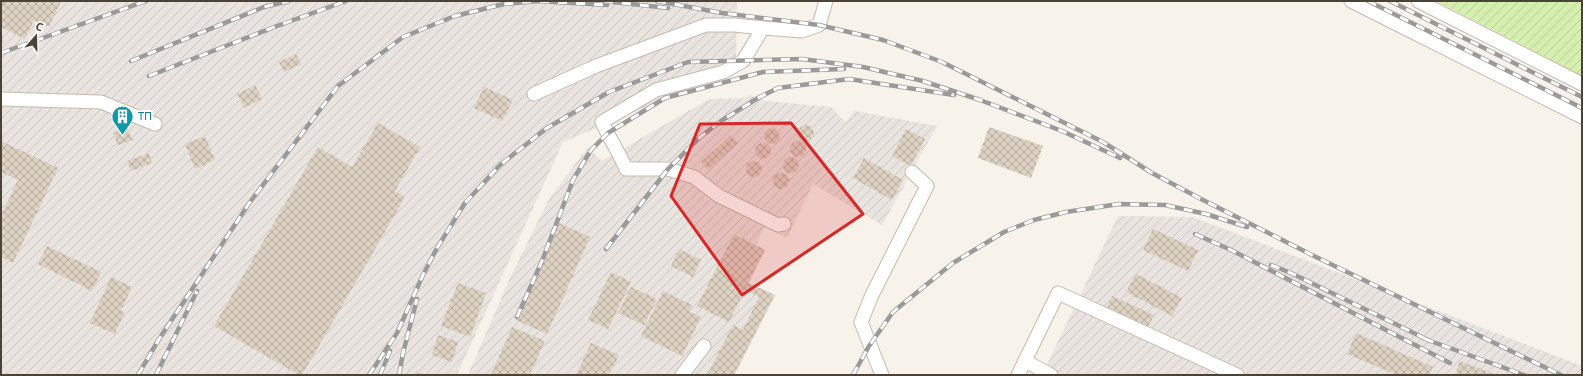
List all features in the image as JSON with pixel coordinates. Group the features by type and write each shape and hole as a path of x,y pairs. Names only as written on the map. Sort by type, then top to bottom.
{"lane":[{"path":"534,94 596,66 706,25 734,25 802,31 819,25 826,1"},
{"path":"1351,1 1582,117"},
{"path":"1418,1 1582,84"},
{"path":"763,28 743,61 730,69 656,90 602,122 626,169 668,169 694,177 719,196 778,225 784,224"},
{"path":"1,99 101,102 155,124"},
{"path":"882,375 861,322 872,295 927,186 912,172"},
{"path":"1018,375 1058,293 1237,375"},
{"path":"682,375 704,346"},
{"path":"1025,361 1051,375"}],"highlighted area":[{"path":"791,123 863,214 742,295 671,196 700,124"}],"shaded area":[{"path":"1,1 737,1 736,69 563,142 457,375 1,375"},
{"path":"750,95 765,101 831,107 845,122 855,111 937,126 882,225 813,184 787,238 765,227 756,245 765,250 749,283 775,295 734,375 468,375 509,280 549,199 588,147 602,161 709,99 745,98"},
{"path":"1118,216 1193,217 1582,366 1582,375 1042,375"}],"green space":[{"path":"1436,1 1582,1 1582,76"}],"building":[{"path":"1,1 61,1 49,27 34,20 25,39 1,27"},
{"path":"1,33 4,42 1,43"},
{"path":"296,54 301,64 284,72 279,62"},
{"path":"255,85 262,99 244,108 237,94"},
{"path":"484,87 513,100 502,121 474,108"},
{"path":"378,123 420,147 395,191 405,197 302,375 299,375 214,326 318,147 352,167"},
{"path":"803,125 809,125 814,130 812,139 809,141 803,141 798,136 798,130"},
{"name":"ТП","path":"127,127 133,140 118,145 113,133"},
{"path":"989,127 1043,146 1031,178 978,158"},
{"path":"769,128 775,128 780,133 778,142 775,144 769,144 764,139 764,133"},
{"path":"906,129 925,139 911,166 892,156"},
{"path":"731,135 738,143 708,170 701,162"},
{"path":"205,136 215,160 195,169 185,144"},
{"path":"1,141 58,168 13,263 1,257 1,216 18,180 1,172"},
{"path":"795,141 801,141 806,146 804,155 801,157 795,157 790,152 790,146"},
{"path":"760,143 766,143 771,148 769,157 766,159 760,159 755,154 755,148"},
{"path":"149,153 152,163 131,171 127,161"},
{"path":"788,157 794,157 799,162 797,171 794,173 788,173 783,168 783,162"},
{"path":"864,158 903,180 892,200 853,178"},
{"path":"751,161 757,161 762,166 760,175 757,177 751,177 746,172 746,166"},
{"path":"778,173 784,173 789,178 787,187 784,189 778,189 773,184 773,178"},
{"path":"559,223 590,237 547,334 516,320"},
{"path":"1153,229 1198,250 1188,271 1143,250"},
{"path":"734,234 765,250 748,283 775,295 734,375 707,375 733,325 743,330 759,297 745,290 729,322 697,306"},
{"path":"47,246 101,272 92,291 38,264"},
{"path":"679,249 701,260 693,277 671,266"},
{"path":"611,272 631,282 608,329 588,320"},
{"path":"1136,274 1182,298 1172,316 1126,292"},
{"path":"111,277 132,287 121,311 125,312 115,334 90,323"},
{"path":"458,283 486,293 470,337 441,326"},
{"path":"631,287 657,299 644,325 618,313"},
{"path":"663,291 692,305 689,311 701,317 682,356 641,336"},
{"path":"1112,296 1154,315 1147,330 1105,311"},
{"path":"512,327 545,341 530,375 491,375"},
{"path":"1356,333 1433,367 1429,375 1397,375 1347,354"},
{"path":"438,335 458,342 452,362 432,355"},
{"path":"591,343 619,355 609,375 576,375"},
{"path":"1460,361 1497,375 1455,375"},
{"path":"416,371 423,375 414,375"}],"railway":[{"path":"1,53 146,1"},
{"path":"131,61 264,7 289,1"},
{"path":"149,76 346,1"},
{"path":"138,375 159,339 250,202 338,86 403,37 455,16 504,4 537,1 607,5"},
{"path":"604,1 668,8"},
{"path":"657,1 722,13 819,25 883,40 942,62 1103,142 1152,173 1203,200 1316,257 1561,375"},
{"path":"1368,1 1582,108"},
{"path":"1390,1 1582,97"},
{"path":"369,375 397,333 437,248 465,203 500,165 547,128 609,92 688,62 802,59 863,67 923,81 980,100 1062,131 1120,158"},
{"path":"517,317 542,261 573,180 591,150 608,133 665,98 763,72 844,69"},
{"path":"606,249 668,169 699,138 721,121 758,98 778,88 849,79 954,95"},
{"path":"853,375 869,346 893,312 953,263 1004,232 1034,220 1066,212 1119,204 1165,205 1206,214 1247,227"},
{"path":"1195,234 1231,250 1450,363"},
{"path":"1271,265 1291,273 1430,341"},
{"path":"156,375 197,291"},
{"path":"399,375 417,299"},
{"path":"1425,339 1524,375"},
{"path":"380,375 390,351"}],"place":[{"name":"ТП","path":"123,136"}]}
